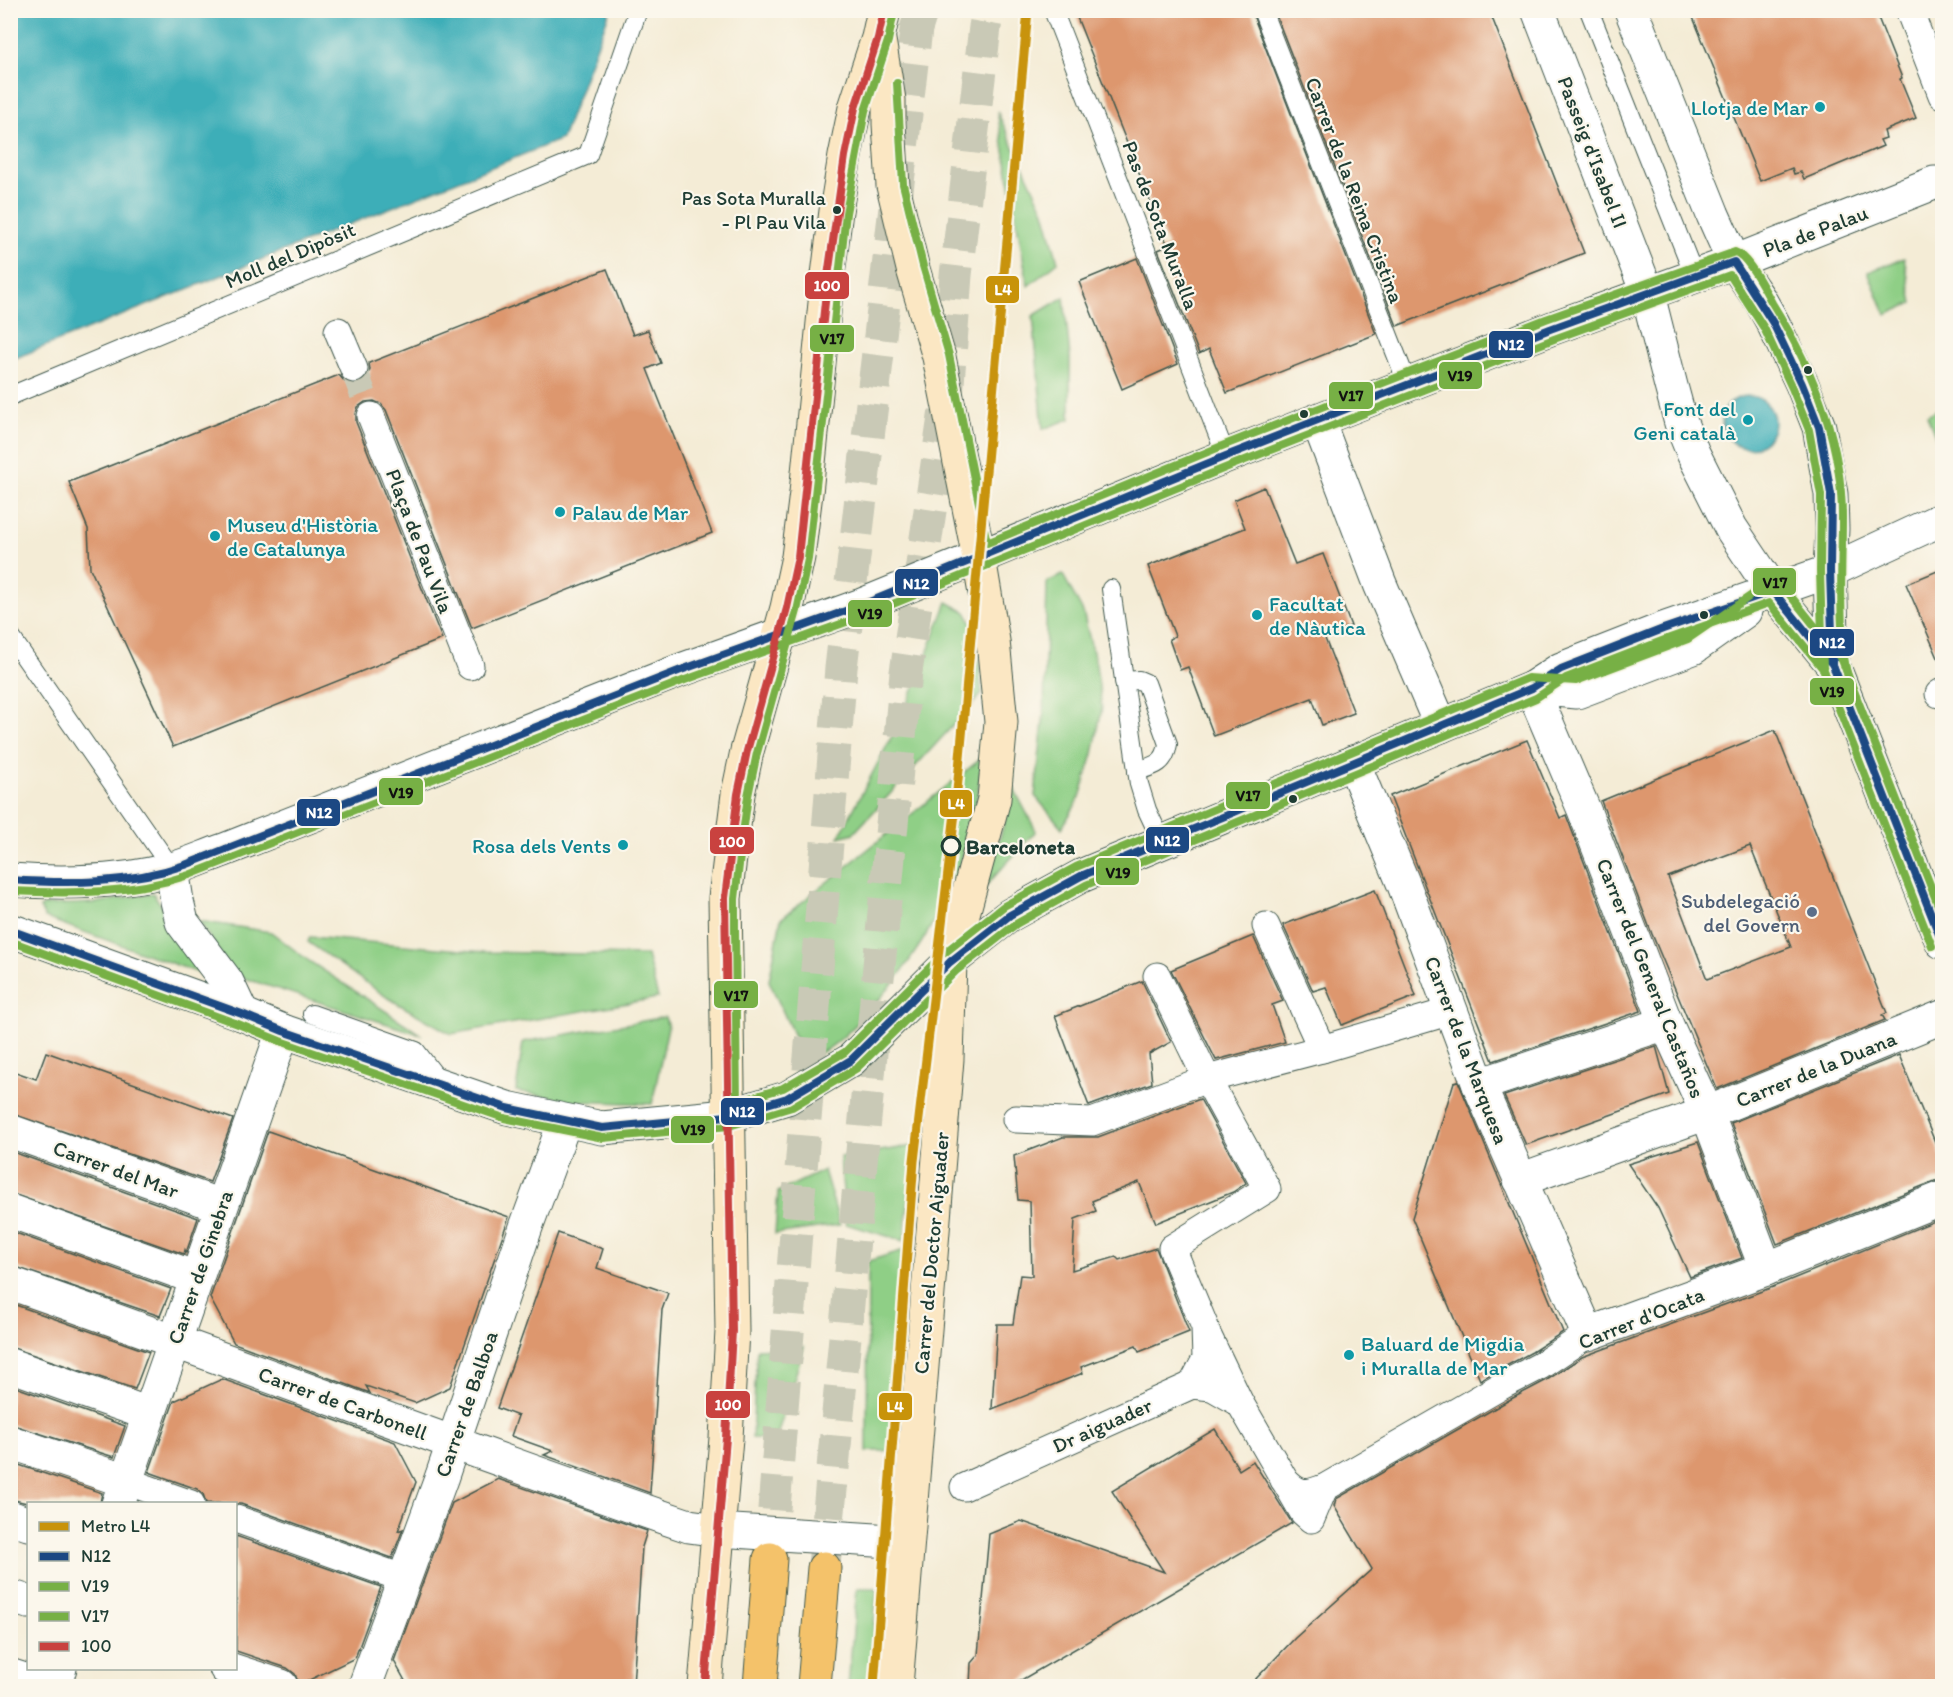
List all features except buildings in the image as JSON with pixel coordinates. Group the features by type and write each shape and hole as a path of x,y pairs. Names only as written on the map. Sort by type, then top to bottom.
{"highway":[{"path":"760,1686 770,1559"},
{"path":"814,1686 824,1568"}],"main road":[{"path":"881,24 889,100 893,186 913,269 939,357 979,558 993,641 1001,722 994,799 950,962"},
{"path":"705,1686 726,1438 732,1331 724,929 729,867 738,794 747,751 780,633 798,557 838,200 855,108 881,24"},
{"name":"Carrer del Doctor Aiguader","path":"896,1686 946,1071 950,962"}],"street":[{"name":"Passeig d'Isabel II","path":"1538,10 1648,295 1671,386 1693,453 1731,528 1773,591 1833,665"},
{"path":"1631,10 1713,216 1734,262 1773,323 1802,384 1818,427 1831,495 1830,571 1833,665 1942,942"},
{"path":"1909,10 1942,95"},
{"name":"Pla de Palau","path":"979,558 1226,456 1550,329 1648,295 1934,183 1942,183"},
{"path":"338,331 354,369"},
{"name":"Plaça de Pau Vila","path":"371,416 470,666"},
{"path":"1318,421 1380,584 1441,726"},
{"path":"10,930 283,1031 507,1108 602,1128 727,1116 787,1098 851,1060 950,962 1010,915 1081,876 1532,688 1561,669 1672,626 1830,571 1942,519"},
{"path":"10,880 56,884 132,877 172,869 317,815 681,670 862,605 979,558"},
{"name":"Carrer del General Castaños","path":"1532,688 1584,810 1666,1023 1707,1113 1766,1269"},
{"name":"Carrer de la Marquesa","path":"1353,762 1404,885 1479,1085 1588,1334"},
{"path":"172,869 182,922 227,982 242,1014"},
{"path":"1266,926 1322,1049"},
{"path":"1156,976 1207,1079 1267,1190 1172,1248 1205,1330 1240,1403 1302,1512 1311,1519 1324,1488"},
{"path":"1016,1119 1092,1122 1207,1079 1322,1049 1451,1011"},
{"name":"Carrer de la Duana","path":"1520,1180 1707,1113 1942,1017"},
{"path":"1479,1085 1666,1023"},
{"name":"Carrer de Ginebra","path":"122,1492 283,1031"},
{"name":"Carrer de Balboa","path":"366,1686 565,1121"},
{"name":"Carrer del Mar","path":"10,1131 221,1206"},
{"name":"Carrer d'Ocata","path":"1284,1480 1293,1488 1309,1494 1324,1488 1540,1366 1588,1334 1766,1269 1942,1198"},
{"path":"10,1211 196,1278"},
{"name":"Carrer de Carbonell","path":"10,1283 452,1444 689,1526 718,1530 907,1542"},
{"path":"1205,1330 1206,1359 1192,1385 1212,1387 1240,1403"},
{"path":"10,1365 149,1413"},
{"name":"Dr aiguader","path":"964,1487 1192,1385"},
{"path":"10,1442 122,1492 185,1502"},
{"path":"10,1517 27,1524"},
{"path":"237,1519 405,1579"},
{"path":"10,1596 27,1602"},
{"path":"10,1672 54,1686 59,1670"},
{"path":"232,1670 281,1686"}],"lane":[{"name":"Moll del Dipòsit","path":"10,396 588,155 638,10"},
{"name":"Pas de Sota Muralla","path":"1053,10 1226,456"},
{"name":"Carrer de la Reina Cristina","path":"1262,10 1408,385"},
{"path":"1589,10 1695,277"},
{"path":"1111,589 1139,784 1147,810 1162,842"},
{"path":"10,636 172,869"},
{"path":"1124,681 1139,680 1146,683 1168,744 1166,754 1156,765 1137,771"},
{"path":"312,1014 416,1051 444,1087"}],"green space":[{"path":"997,111 1044,211 1058,262 1028,286"},
{"path":"1904,258 1913,303 1886,315 1868,272"},
{"path":"1064,297 1070,357 1070,419 1043,429 1033,316"},
{"path":"1942,407 1942,453 1927,415"},
{"path":"1063,575 1083,612 1096,665 1102,708 1093,754 1080,797 1062,828 1035,796 1044,712 1047,582"},
{"path":"947,602 966,612 975,628 982,694 854,833 839,837 904,713"},
{"path":"983,757 967,843 945,899 922,942 879,1000 850,1031 826,1050 804,1058 769,981 781,919"},
{"path":"1012,785 1036,831 982,890 1000,839"},
{"path":"153,893 210,977 45,918 40,908 45,905 95,903"},
{"path":"199,921 271,932 309,961 422,1035 234,975"},
{"path":"310,937 484,952 647,955 658,998 451,1034 388,998 308,942"},
{"path":"665,1017 668,1027 652,1104 572,1101 516,1091 523,1042"},
{"path":"914,1146 904,1241 846,1224 840,1157"},
{"path":"824,1170 840,1225 775,1234 778,1192"},
{"path":"904,1250 889,1451 867,1451 868,1261"},
{"path":"804,1347 776,1439 752,1438 757,1349"},
{"path":"857,1588 877,1588 869,1686 848,1686"}],"water":[{"path":"11,10 610,11 562,139 11,360"},
{"path":"1743,396 1753,396 1762,400 1770,408 1774,422 1770,436 1762,444 1753,448 1743,448 1734,444 1726,436 1722,427 1722,417 1726,408 1734,400"}],"tunnel":[{"path":"770,1559 841,668 916,29 922,10"},
{"path":"824,1566 906,672 947,397 956,275 988,10"},
{"path":"354,369 371,416"}],"metro line":[{"name":"L4","path":"874,1686 914,1161 955,813 1028,10"}],"transit line":[{"name":"100","path":"705,1686 726,1438 732,1331 725,898 738,794 747,751 787,608 798,557 827,283 845,156 855,108 878,38 884,10"},
{"name":"V17","path":"894,12 888,41 865,111 846,213 808,559 797,611 757,753 748,796 735,899 737,1102 783,1088 845,1052 943,954 1004,906 1076,867 1528,678 1576,681 1688,639 1772,581 1781,584 1842,660 1942,915"},
{"name":"V17","path":"897,83 903,184 923,266 949,355 987,543 1222,446 1546,319 1735,252 1751,266 1800,353 1812,379 1830,433 1841,489 1841,613 1848,677"},
{"name":"N12","path":"10,880 99,881 142,876 185,865 681,670 862,605 1226,456 1550,329 1734,262 1773,323 1802,384 1819,427 1831,494 1830,571 1833,665 1942,942"},
{"name":"V19","path":"10,891 101,891 145,886 189,875 685,680 866,615 1230,466 1554,339 1730,275 1764,328 1809,430 1821,495 1820,571 1823,668 1932,946"},
{"name":"N12","path":"10,930 283,1031 507,1108 602,1128 727,1116 787,1098 851,1060 950,962 1010,915 1081,876 1532,688 1561,669 1663,629 1773,591 1833,665 1838,680"},
{"name":"V19","path":"10,941 280,1041 504,1118 603,1138 729,1126 792,1107 857,1068 957,970 1016,924 1086,885 1536,698 1566,678 1769,603 1824,670 1828,683"}],"place":[{"name":"Llotja de Mar","path":"1820,107"},
{"name":"Pas Sota Muralla - Pl Pau Vila","path":"837,210"},
{"name":"Font del Geni català","path":"1748,420"},
{"name":"Palau de Mar","path":"560,512"},
{"name":"Museu d'Història de Catalunya","path":"215,536"},
{"name":"Facultat de Nàutica","path":"1257,615"},
{"name":"Rosa dels Vents","path":"623,845"},
{"name":"Barceloneta","path":"951,846"},
{"name":"Subdelegació del Govern","path":"1812,912"},
{"name":"Baluard de Migdia i Muralla de Mar","path":"1349,1355"}]}
